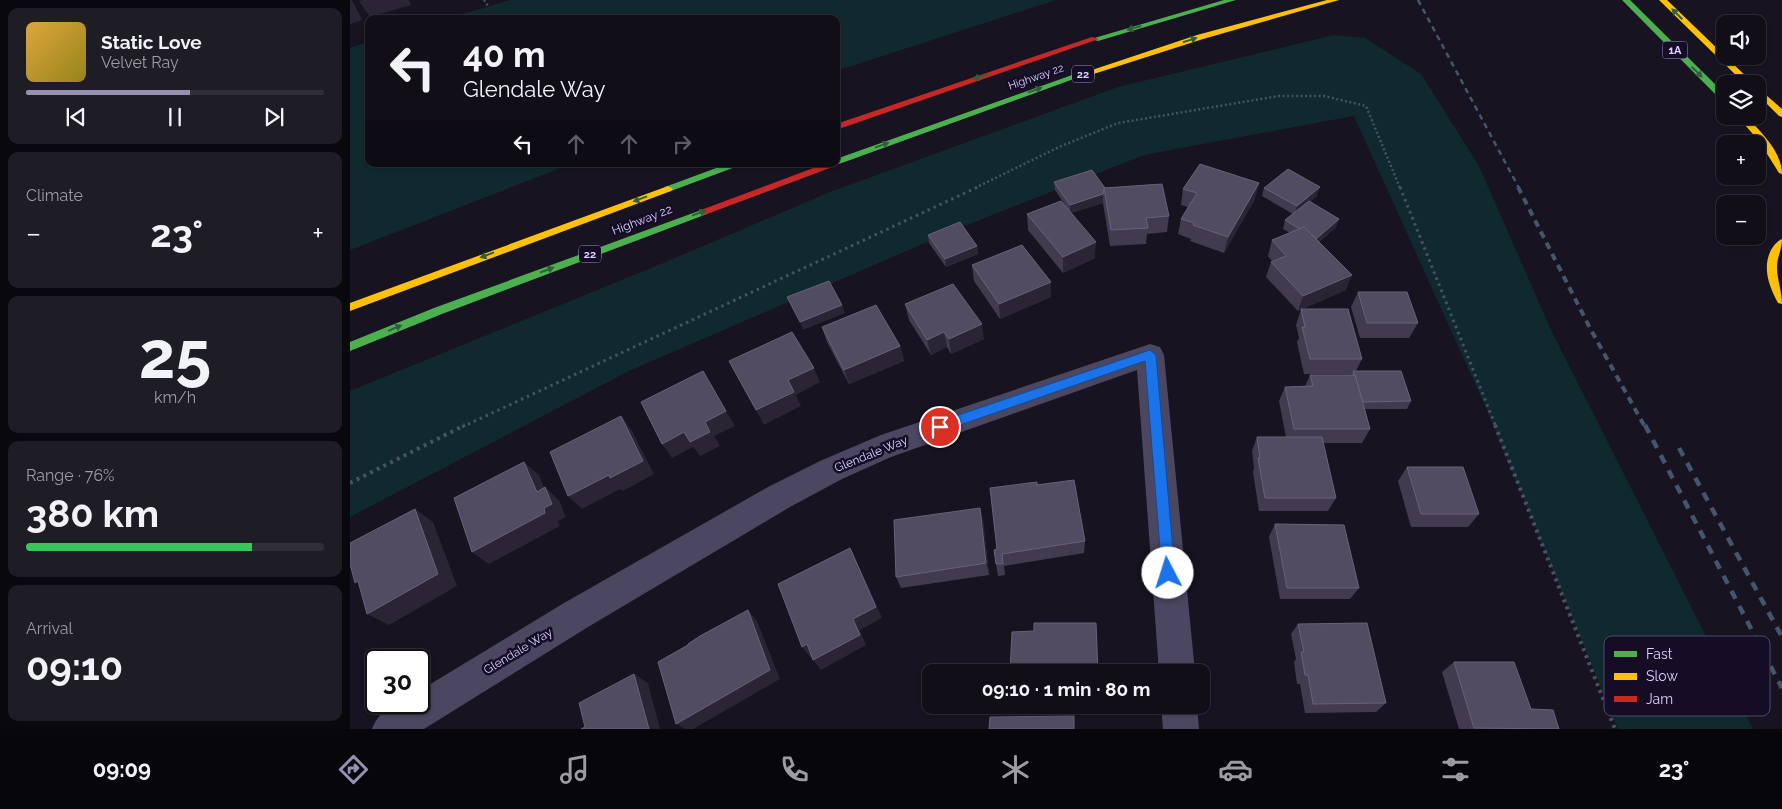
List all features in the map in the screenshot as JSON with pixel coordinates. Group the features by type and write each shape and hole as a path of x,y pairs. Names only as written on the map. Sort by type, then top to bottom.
{"main road":[{"name":"Highway 22","path":"840,126 1090,40 1232,0"},
{"name":"Highway 22","path":"840,161 1065,80 1200,37 1334,0"},
{"name":"1A","path":"1626,0 1716,90"},
{"name":"1A","path":"1663,0 1741,75"},
{"path":"1766,98 1782,114"},
{"path":"1749,125 1762,139 1782,171"},
{"name":"Highway 22","path":"350,307 726,167"},
{"name":"Highway 22","path":"350,347 438,311 824,167"},
{"path":"1782,233 1780,245 1770,266 1776,292 1782,300"}],"street":[{"name":"Glendale Way","path":"390,729 585,610 831,470 881,448 1150,355 1176,664"},
{"path":"1180,714 1181,729"}],"path":[{"path":"484,0 488,6"},
{"path":"350,483 520,398 999,177 1059,146 1118,123 1280,96 1324,96 1366,106 1456,325 1544,554 1604,702"},
{"path":"1610,716 1615,729"}],"green space":[{"path":"510,0 1056,0 840,70 840,15 459,15"},
{"path":"1334,35 1365,38 1421,74 1479,166 1551,330 1706,636 1604,636 1604,695 1486,408 1354,116 1144,155 962,227 629,371 350,517 350,391 668,261 830,192 1118,87"},
{"path":"365,43 365,167 563,167 350,250 350,48"},
{"path":"1613,716 1746,716 1753,729 1618,729"}],"building":[{"path":"1200,164 1259,183 1228,237 1181,219 1197,193 1183,189"},
{"path":"1288,169 1320,187 1297,206 1264,188"},
{"path":"1092,170 1105,188 1103,194 1070,205 1054,182"},
{"path":"1162,184 1169,216 1146,218 1148,228 1111,230 1104,188"},
{"path":"1061,201 1096,242 1063,257 1027,214"},
{"path":"1309,201 1339,219 1316,239 1304,227 1300,229 1285,220"},
{"path":"960,222 977,246 945,259 928,235"},
{"path":"1304,227 1352,275 1303,296 1271,262 1286,256 1272,240"},
{"path":"1022,245 1051,282 999,304 972,265"},
{"path":"829,281 842,305 800,322 787,297"},
{"path":"953,284 982,324 949,339 944,332 927,340 905,304"},
{"path":"1358,292 1407,292 1418,323 1367,323"},
{"path":"876,305 900,346 844,370 822,327"},
{"path":"1301,309 1348,309 1362,359 1310,359 1302,327 1305,327"},
{"path":"792,332 814,368 788,380 794,392 756,410 729,361"},
{"path":"703,371 726,411 705,422 710,432 690,442 684,432 662,444 641,402"},
{"path":"1353,371 1401,371 1411,401 1363,402"},
{"path":"1310,375 1355,375 1370,429 1294,429 1285,387 1313,386"},
{"path":"621,416 643,461 610,478 609,475 568,496 550,452"},
{"path":"1257,437 1322,437 1336,498 1265,498 1258,458 1260,458"},
{"path":"524,462 537,492 545,487 552,504 544,508 545,513 472,552 454,498"},
{"path":"1407,467 1463,467 1479,514 1421,514"},
{"path":"1074,480 1085,541 1002,554 1003,564 996,564 994,550 997,549 990,488 1037,482 1037,485"},
{"path":"980,508 986,563 896,577 894,520"},
{"path":"415,509 438,574 367,614 358,581 355,583 350,564 350,543"},
{"path":"1275,524 1344,525 1359,588 1287,588"},
{"path":"850,548 876,607 853,619 860,635 813,660 807,644 802,647 778,584"},
{"path":"748,610 770,670 676,724 658,662 700,636"},
{"path":"1034,623 1096,623 1098,664 1010,664 1012,632 1034,631"},
{"path":"1367,623 1386,703 1313,704 1308,675 1305,675 1301,652 1304,652 1298,624"},
{"path":"1454,662 1514,662 1531,709 1553,710 1559,729 1474,728"},
{"path":"634,674 649,729 581,729 585,727 579,703"},
{"path":"1074,716 1074,729 989,729 990,717"}],"railway":[{"path":"1418,0 1519,188"},
{"path":"1518,187 1591,330 1645,427"},
{"path":"1645,425 1755,636"},
{"path":"1679,448 1782,637"},
{"path":"1770,665 1782,688"}],"traffic: fast":[{"path":"1095,39 1232,0"},
{"path":"1626,0 1716,90"},
{"path":"840,161 1078,76"},
{"path":"668,189 727,167"},
{"path":"350,347 438,311 704,212"}],"traffic: slow":[{"path":"1078,76 1200,37 1335,0"},
{"path":"1663,0 1741,75"},
{"path":"1766,99 1782,114"},
{"path":"1749,125 1762,139 1782,171"},
{"path":"350,307 668,189"},
{"path":"1782,243 1773,256 1772,263 1775,286 1782,300"}],"traffic: jam":[{"path":"840,126 1095,39"},
{"path":"704,212 824,167"}],"route":[{"path":"940,427 1150,355 1168,573"}]}
